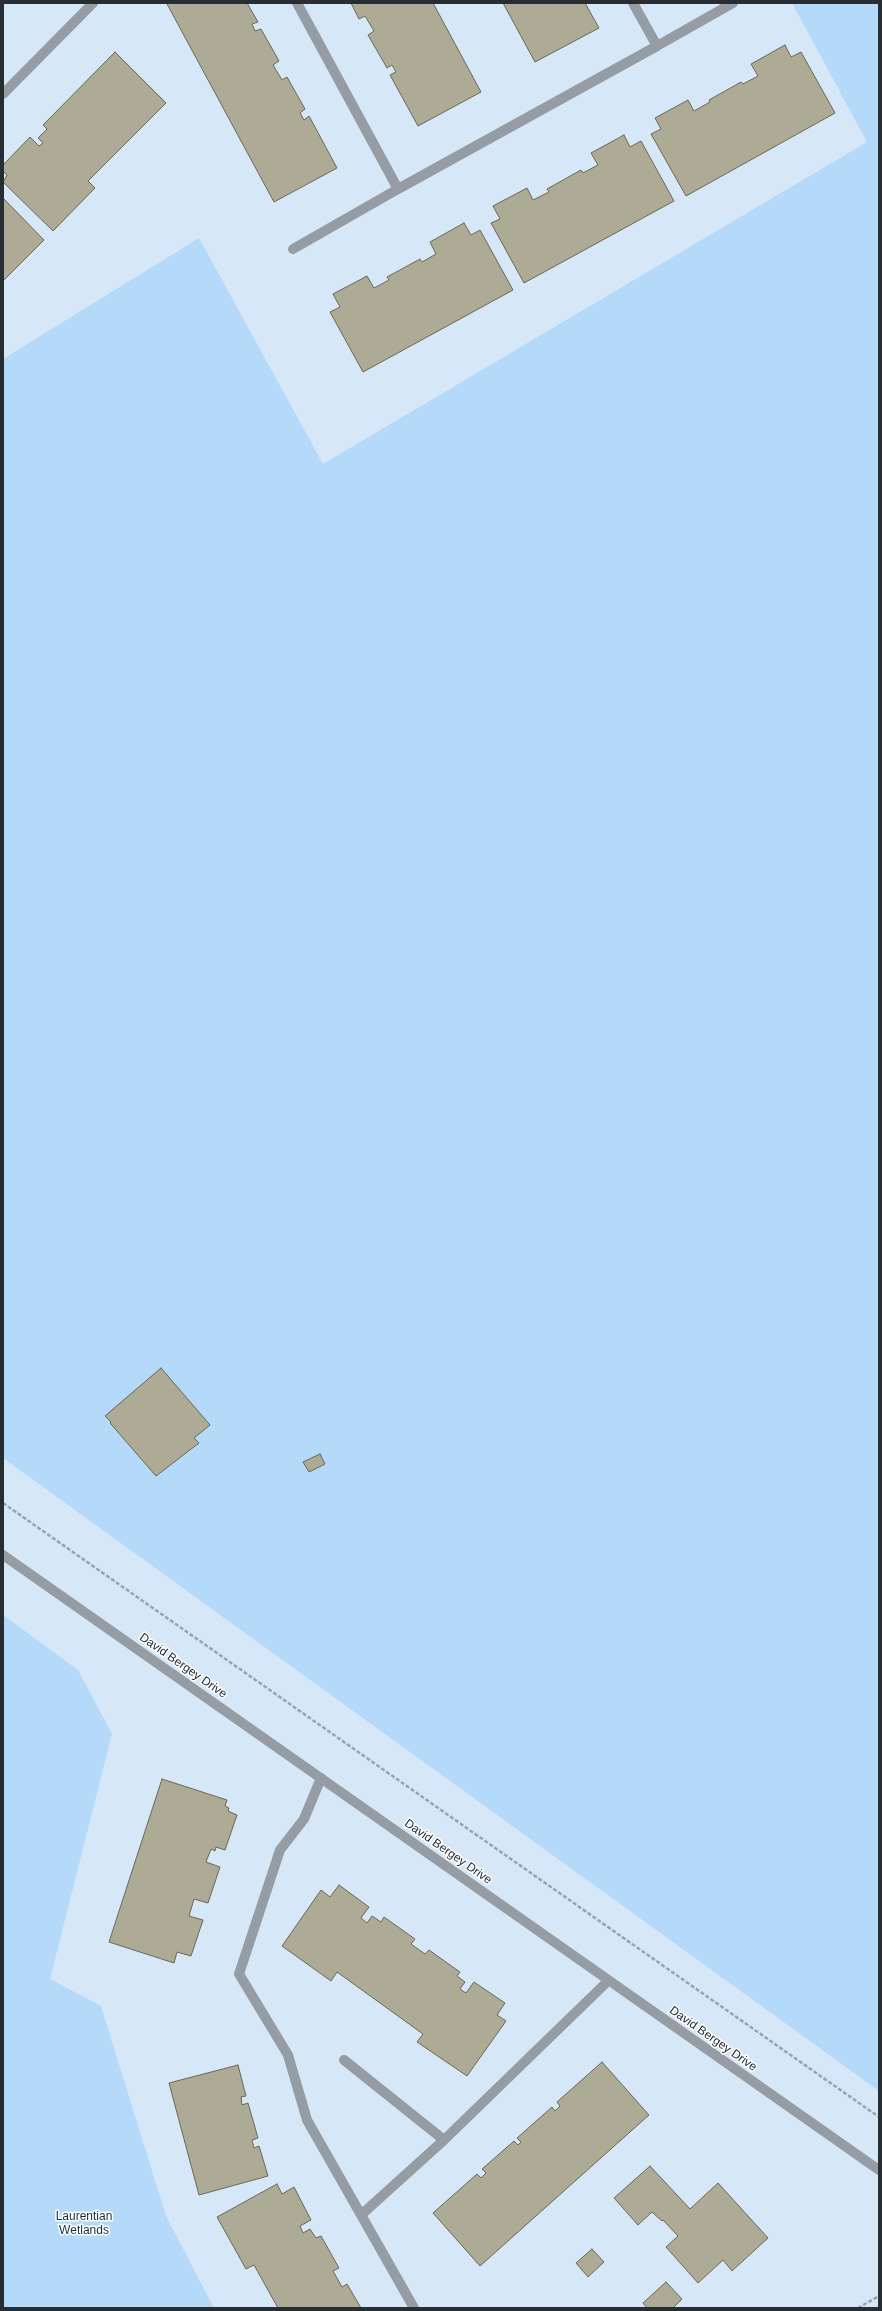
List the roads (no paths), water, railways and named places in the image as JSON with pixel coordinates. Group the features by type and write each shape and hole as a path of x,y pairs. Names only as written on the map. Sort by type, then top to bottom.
{"street":[{"path":"3,94 93,3"},
{"path":"297,3 398,189"},
{"path":"633,3 657,46"},
{"path":"293,249 733,3"},
{"name":"David Bergey Drive","path":"3,1555 879,2170"},
{"path":"321,1778 304,1819 280,1850 239,1974 288,2055 307,2120 414,2308"},
{"path":"361,2215 444,2140 608,1981"},
{"path":"344,2060 444,2140"}],"park label":[{"name":"Laurentian Wetlands","path":"84,2224"}]}
